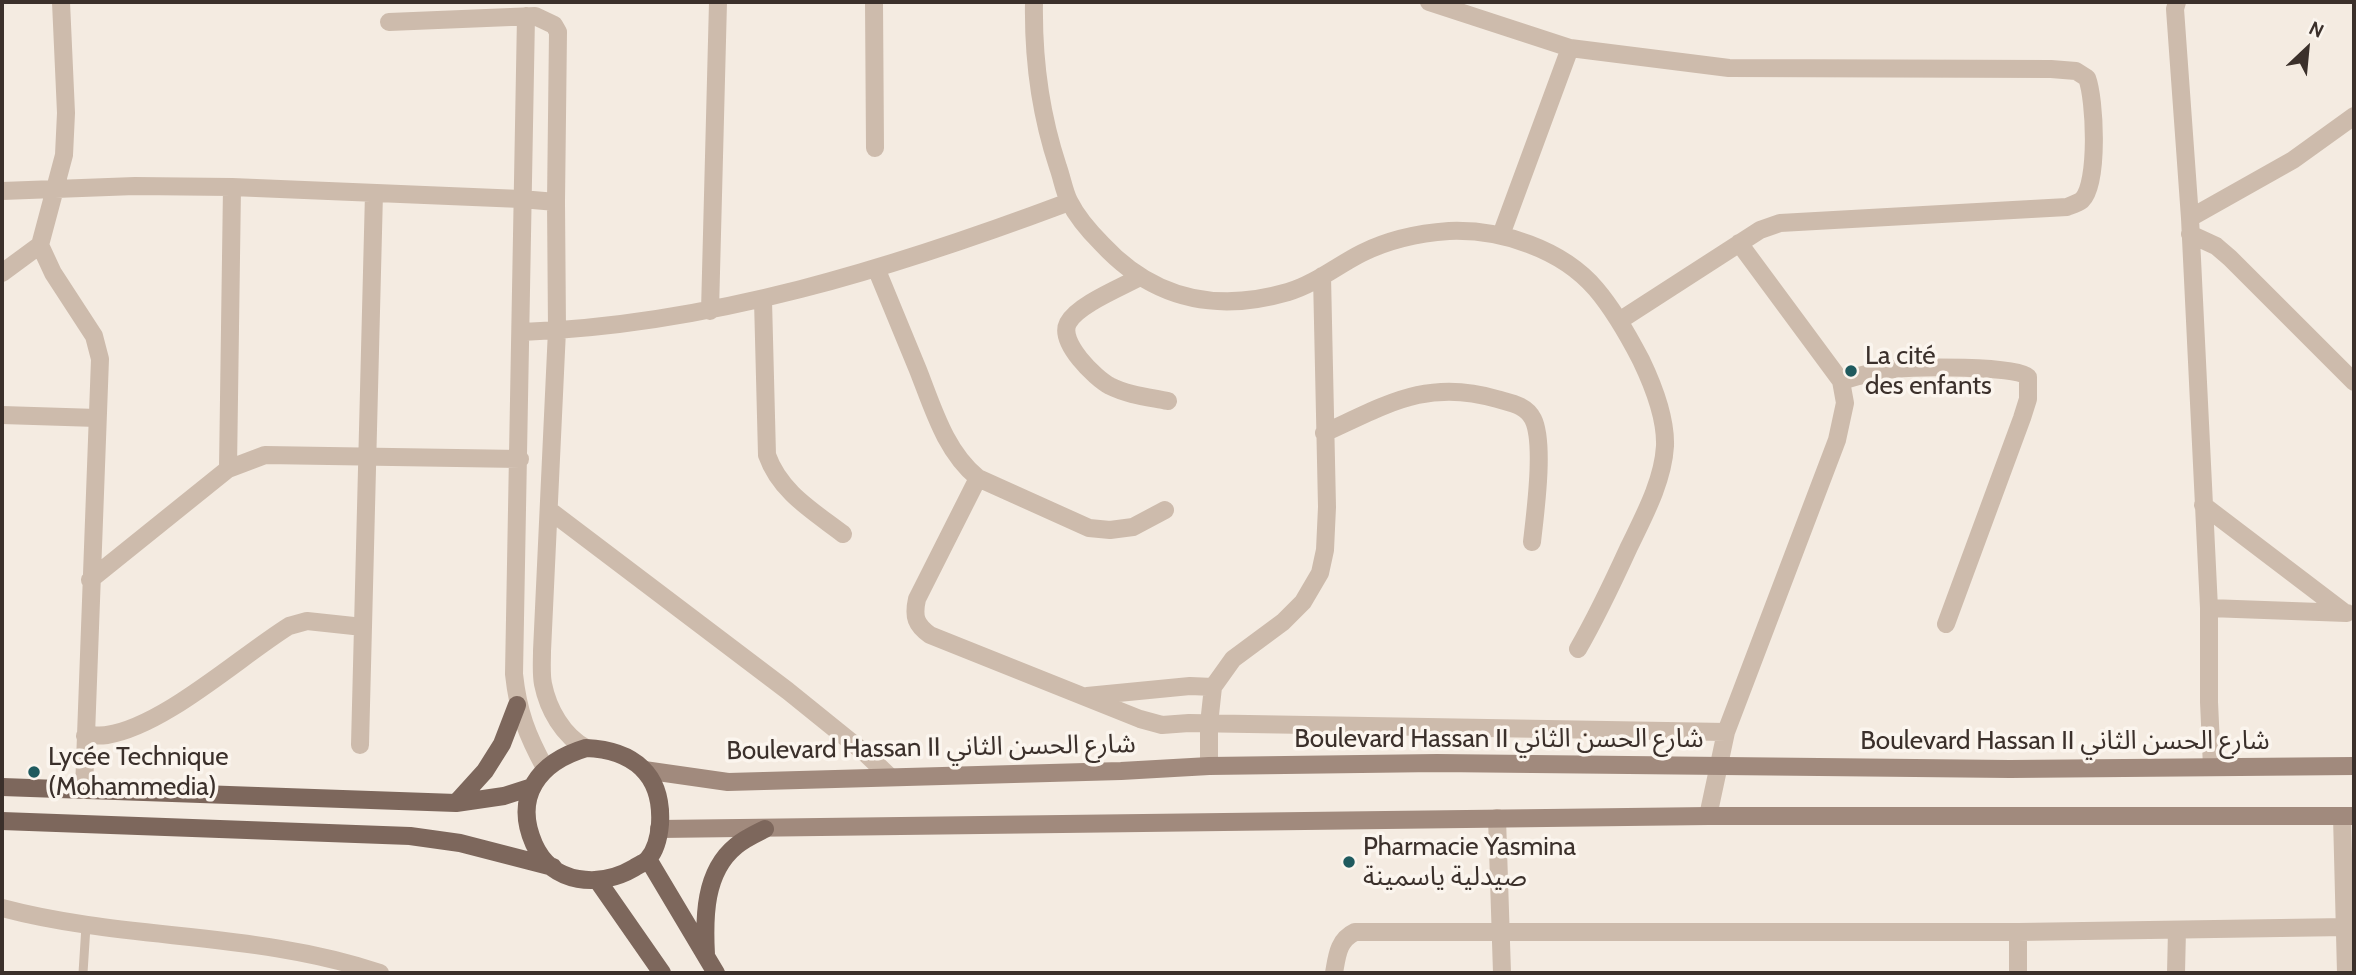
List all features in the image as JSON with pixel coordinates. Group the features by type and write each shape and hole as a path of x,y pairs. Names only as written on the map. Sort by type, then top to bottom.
{"main road":[{"path":"456,803 485,771 502,744 517,705"},
{"path":"2,821 410,836 460,843 553,867 574,878 598,881 618,877 648,859 658,841 660,808 655,788 644,770 627,757 607,749 586,748 563,755 545,768 532,787 527,808 528,831 537,851 553,867"},
{"name":"Boulevard Hassan II شارع الحسن الثاني","path":"644,770 728,782 1209,766 1498,762 1996,769 2354,766"},
{"path":"2,787 456,803 504,796 532,787"},
{"path":"659,829 1708,816 2348,816"},
{"path":"706,955 704,920 708,894 716,872 735,846 765,829"},
{"path":"648,859 716,973"},
{"path":"598,881 662,973"}],"street":[{"path":"2,273 40,245 64,155 66,113 61,2"},
{"path":"710,311 718,2"},
{"path":"874,2 875,148"},
{"path":"1034,2 1033,47 1039,94 1048,137 1069,202 1115,258 1140,277 1166,291 1194,299 1227,302 1254,300 1291,291 1364,252 1408,237 1451,231 1501,235 1535,247 1572,266 1595,288 1619,321 1649,378 1662,421 1665,445 1654,492 1602,605 1578,649"},
{"path":"1429,2 1570,48 1729,68 2051,69 2076,71 2087,78 2093,100 2092,170 2086,194 2074,204 1780,223 1760,230 1619,321"},
{"path":"2177,2 2175,9 2190,226 2209,608 2212,767"},
{"path":"526,16 514,674 517,705 525,730 545,768"},
{"path":"389,22 535,16 554,25 558,32 555,202 557,330 542,651 543,683 551,707 561,724 576,743 586,748"},
{"path":"1501,235 1570,48"},
{"path":"2190,226 2354,116"},
{"path":"2,191 135,186 232,187 521,198 555,202"},
{"path":"228,469 232,187"},
{"path":"360,745 374,193"},
{"path":"522,331 557,330 710,311 763,300 975,237 1069,202"},
{"path":"2190,226 2230,258 2354,382"},
{"path":"1708,816 1726,732 1836,440 1846,402 1841,381 1739,243"},
{"path":"40,245 54,273 94,335 100,359 84,789"},
{"path":"876,268 952,450 966,468 978,478 1089,528 1110,530 1133,527 1165,510"},
{"path":"1209,766 1209,724 1213,687 1233,659 1283,622 1303,602 1320,573 1325,550 1327,507 1322,276"},
{"path":"1140,277 1082,309 1069,320 1066,337 1091,371 1109,385 1137,395 1168,401"},
{"path":"763,300 767,455 773,472 784,488 843,534"},
{"path":"1841,381 1895,369 2000,369 2017,371 2028,377 2028,399 2022,418 1946,624"},
{"path":"1324,433 1412,395 1432,390 1485,395 1526,410 1536,428 1538,441 1532,542"},
{"path":"2,415 97,418"},
{"path":"90,580 228,469 265,455 520,459"},
{"path":"978,478 917,600 914,612 916,621 930,635 1162,726 1209,724 1726,732"},
{"path":"2203,505 2349,613"},
{"path":"549,510 788,691 889,776"},
{"path":"2209,608 2349,613"},
{"path":"85,736 107,735 136,727 165,712 289,626 307,621 363,627"},
{"path":"1082,696 1191,686 1213,687"},
{"path":"2346,973 2348,816"},
{"path":"1497,818 1502,973"},
{"path":"2,908 86,926 144,930 302,951 380,973"},
{"path":"1334,973 1341,943 1355,932 2018,932 2346,927"},
{"path":"2176,973 2177,930"},
{"path":"2018,932 2018,973"}],"lane":[{"path":"83,973 86,926"}],"place":[{"name":"La cité des enfants","path":"1851,371"},
{"name":"Lycée Technique (Mohammedia)","path":"34,772"},
{"name":"Pharmacie Yasmina صيدلية ياسمينة","path":"1349,862"}]}
